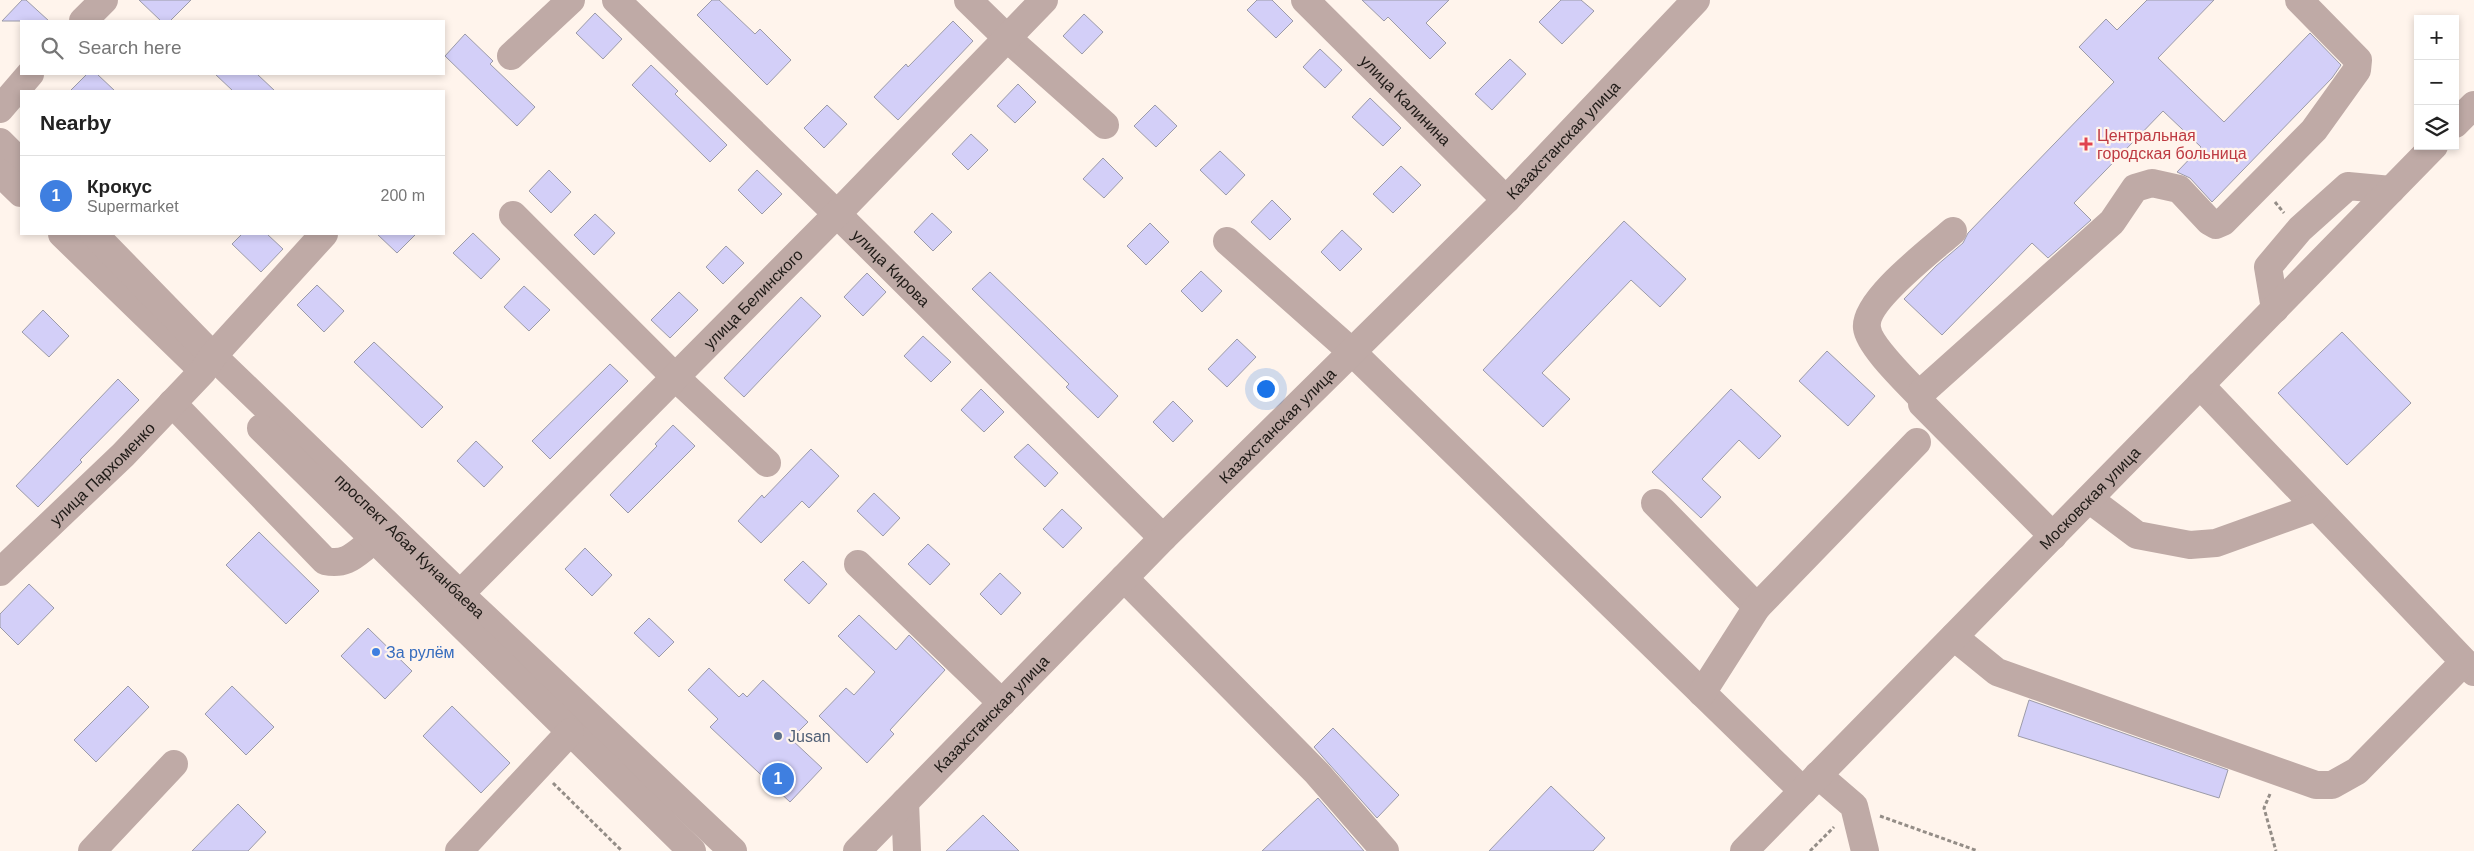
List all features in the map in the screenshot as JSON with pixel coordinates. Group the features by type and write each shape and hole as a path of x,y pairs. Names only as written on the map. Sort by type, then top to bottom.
{"street":[{"path":"84,20 104,0"},
{"path":"511,56 571,0"},
{"name":"улица Кирова","path":"616,0 837,214 1163,538"},
{"path":"968,0 1007,38 1105,125"},
{"name":"улица Белинского","path":"460,594 837,214 1044,0"},
{"name":"улица Калинина","path":"1305,0 1506,200"},
{"name":"Казахстанская улица","path":"857,851 1163,538 1506,200 1696,0"},
{"path":"1920,396 1924,389 2112,222 2135,188 2152,183 2179,189 2209,221 2216,225 2223,222 2314,130 2357,70 2358,60 2299,0"},
{"path":"0,109 29,75"},
{"path":"2459,120 2474,105"},
{"path":"0,142 20,161"},
{"name":"Московская улица","path":"1744,851 2430,150"},
{"path":"0,173 20,193"},
{"path":"2275,309 2268,267 2300,229 2348,186 2391,190"},
{"path":"513,216 675,377 767,463"},
{"path":"1953,231 1888,289 1868,314 1866,329 1878,350 1920,396 1922,404 2053,536"},
{"name":"проспект Абая Кунанбаева","path":"63,235 208,364 460,594 733,851"},
{"name":"улица Пархоменко","path":"0,572 124,455 323,235"},
{"name":"проспект Абая Кунанбаева","path":"103,237 208,364 374,540 692,851"},
{"path":"1227,241 1352,352 1702,693 1811,783 1854,806 1865,851"},
{"path":"1954,637 1997,672 2316,785 2332,784 2357,771 2469,667 2200,385"},
{"path":"172,403 324,561 337,564 345,562 374,540"},
{"path":"1702,693 1757,607 1917,442"},
{"path":"2089,499 2137,535 2190,545 2216,543 2316,507"},
{"path":"1655,503 1757,607"},
{"path":"858,564 1002,703"},
{"path":"1124,578 1316,773 1385,851"},
{"path":"459,851 570,732"},
{"path":"92,851 174,764"},
{"path":"905,802 906,851"}],"path":[{"path":"2259,186 2300,229"},
{"path":"537,768 622,851"},
{"path":"2276,851 2264,808 2280,771"},
{"path":"1810,851 1854,806 1978,851"}],"building":[{"path":"22,0 26,0 48,20 20,20 2,21"},
{"path":"139,0 191,0 171,20 160,20"},
{"path":"712,0 719,0 755,34 760,29 791,60 767,85 697,15"},
{"path":"1257,0 1272,0 1293,21 1276,38 1247,10"},
{"path":"1362,0 1449,0 1426,23 1446,43 1430,59 1388,17 1384,21"},
{"path":"1561,0 1581,0 1594,11 1562,44 1539,22"},
{"path":"2147,0 2214,0 2158,58 2224,122 2310,33 2341,65 2332,78 2212,202 2190,178 2177,172 2201,147 2163,111 2074,203 2091,220 2048,258 2032,243 1942,335 1904,299 1936,266 1963,243 1968,233 2114,82 2079,47 2106,19 2117,30"},
{"path":"595,13 622,39 603,59 576,33"},
{"path":"1084,14 1103,32 1082,54 1063,36"},
{"path":"953,21 973,41 898,120 874,97 906,64 908,67"},
{"path":"465,34 493,61 490,64 535,107 517,126 445,56"},
{"path":"1320,49 1342,70 1325,88 1303,67"},
{"path":"1510,59 1526,74 1492,110 1475,94"},
{"path":"651,65 678,91 675,94 727,145 710,162 632,85"},
{"path":"86,75 98,75 114,90 71,90"},
{"path":"216,75 258,75 274,90 232,90"},
{"path":"1018,84 1036,102 1015,123 997,106"},
{"path":"1370,98 1401,128 1383,146 1352,117"},
{"path":"827,105 847,124 824,148 804,128"},
{"path":"1155,105 1177,126 1156,147 1134,126"},
{"path":"971,134 988,150 968,170 952,154"},
{"path":"1220,151 1245,175 1226,195 1200,170"},
{"path":"1103,158 1123,178 1104,198 1083,179"},
{"path":"1401,166 1421,185 1393,213 1373,194"},
{"path":"549,170 571,192 551,213 529,191"},
{"path":"757,170 782,194 762,214 738,190"},
{"path":"1272,200 1291,219 1270,240 1251,222"},
{"path":"932,213 952,232 933,251 914,232"},
{"path":"595,214 615,233 594,255 574,235"},
{"path":"1624,221 1686,279 1660,307 1631,280 1542,373 1570,399 1543,427 1483,370"},
{"path":"1150,223 1169,242 1146,265 1127,246"},
{"path":"1342,230 1362,249 1340,271 1321,252"},
{"path":"473,233 500,259 481,279 453,253"},
{"path":"241,235 268,235 283,249 261,272 232,244"},
{"path":"378,235 415,235 397,253"},
{"path":"726,246 744,263 723,284 706,267"},
{"path":"1201,271 1222,291 1202,312 1181,291"},
{"path":"990,272 1118,396 1098,418 1066,387 1069,384 972,289"},
{"path":"867,273 886,292 863,316 844,297"},
{"path":"317,285 344,311 324,332 297,305"},
{"path":"524,286 550,310 529,331 504,307"},
{"path":"679,292 698,310 670,338 651,320"},
{"path":"801,297 821,316 744,397 724,378"},
{"path":"43,310 69,336 49,357 22,332"},
{"path":"2342,332 2411,403 2347,465 2278,393"},
{"path":"923,336 951,362 931,382 904,356"},
{"path":"1237,339 1256,357 1227,387 1208,369"},
{"path":"374,342 443,407 422,428 354,362"},
{"path":"1827,351 1875,396 1848,426 1799,381"},
{"path":"610,364 628,381 550,459 532,441"},
{"path":"118,379 139,400 80,460 82,462 38,507 16,486"},
{"path":"981,389 1004,412 984,432 961,410"},
{"path":"1731,389 1781,436 1759,459 1739,440 1702,479 1721,497 1701,518 1652,472"},
{"path":"1173,401 1193,421 1173,442 1153,422"},
{"path":"673,425 695,446 628,513 610,495 657,446 655,444"},
{"path":"476,441 503,467 484,487 457,461"},
{"path":"1028,444 1058,473 1045,487 1014,457"},
{"path":"811,449 839,476 809,508 802,501 761,543 738,521 762,495 764,498"},
{"path":"874,493 900,518 883,536 857,511"},
{"path":"1062,509 1082,528 1063,548 1043,529"},
{"path":"259,532 319,591 286,624 226,565"},
{"path":"928,544 950,564 930,585 908,564"},
{"path":"585,548 612,575 592,596 565,569"},
{"path":"803,561 827,584 809,604 784,580"},
{"path":"1000,573 1021,593 1001,615 980,594"},
{"path":"29,584 54,608 18,645 0,627 0,614"},
{"path":"859,615 896,650 909,635 945,670 890,730 894,734 867,763 819,716 846,688 854,695 875,672 838,636"},
{"path":"649,618 674,642 659,657 634,633"},
{"path":"368,628 412,671 385,699 341,656"},
{"path":"709,668 739,697 743,693 747,697 763,680 808,722 791,739 822,768 790,802 710,727 718,719 688,690"},
{"path":"128,686 149,707 96,762 74,740"},
{"path":"232,686 274,727 246,755 205,714"},
{"path":"2029,700 2228,770 2219,798 2018,736"},
{"path":"452,706 510,763 481,793 423,736"},
{"path":"1333,728 1399,795 1377,818 1314,747"},
{"path":"1551,786 1605,838 1593,851 1489,851"},
{"path":"1318,798 1364,851 1262,851"},
{"path":"238,804 266,832 248,851 192,851"},
{"path":"983,815 1019,851 946,851"}],"place":[{"name":"Центральная городская больница","path":"2086,144"},
{"name":"За рулём","path":"376,652"},
{"name":"Jusan","path":"778,736"},
{"name":"Крокус","path":"778,779"}]}
